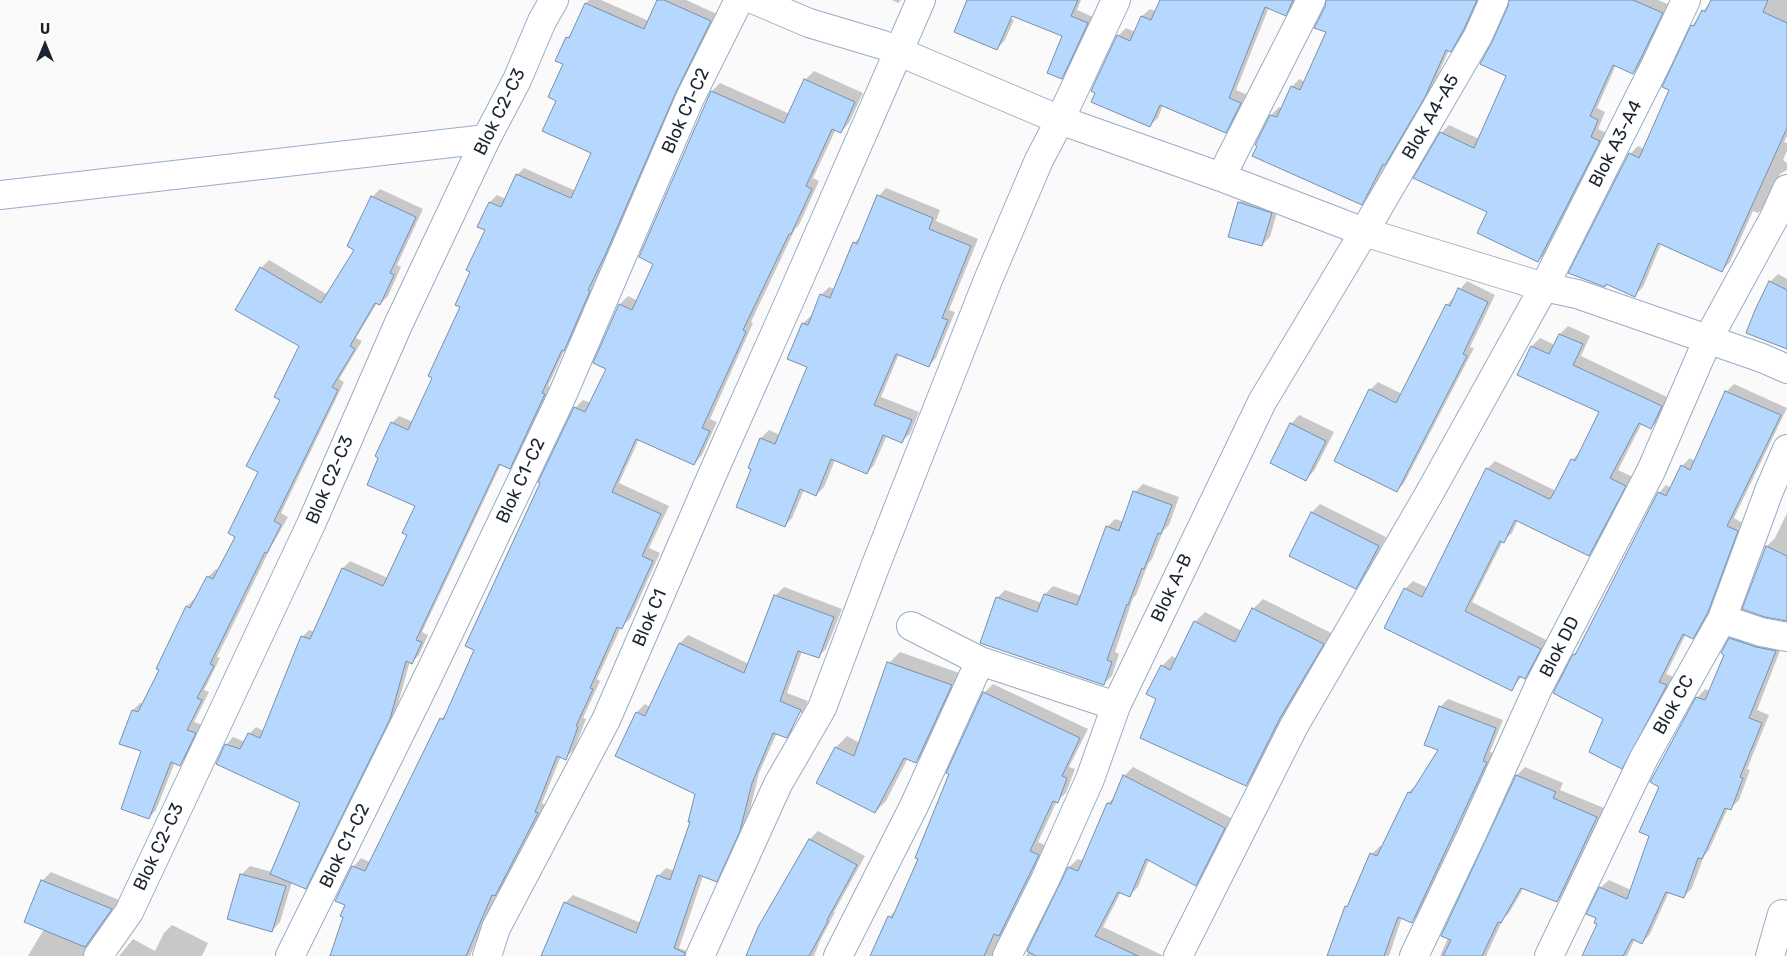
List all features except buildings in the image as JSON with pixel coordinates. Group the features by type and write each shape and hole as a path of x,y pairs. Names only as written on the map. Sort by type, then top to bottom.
{"street":[{"name":"Blok C2-C3","path":"98,956 129,912 277,600 398,325 486,139 517,80 542,21 554,0"},
{"name":"Blok C1-C2","path":"290,956 423,687 560,398 690,98 739,0"},
{"path":"755,0 809,23 883,45 1060,120 1221,177 1364,232 1544,287 1577,294 1762,358 1787,369"},
{"name":"Blok C1","path":"486,956 496,928 606,720 921,0"},
{"path":"700,956 778,784 822,708 875,567 988,280 1039,160 1060,120 1116,0"},
{"path":"1221,177 1311,0"},
{"name":"Blok A4-A5","path":"1364,232 1478,36 1494,0"},
{"name":"Blok A3-A4","path":"1178,956 1294,726 1429,494 1544,287 1686,0"},
{"path":"0,195 486,139"},
{"name":"Blok DD","path":"1414,956 1539,686 1651,471 1708,339 1774,218 1787,189"},
{"name":"Blok A-B","path":"1006,956 1045,880 1086,787 1116,706 1262,402 1364,232"},
{"name":"Blok CC","path":"1549,956 1644,758 1722,619 1769,491 1787,449"},
{"path":"1722,619 1761,632 1787,636"},
{"path":"911,626 980,661 1116,706"},
{"path":"838,956 914,806 980,661"},
{"path":"1770,956 1782,914"}]}
